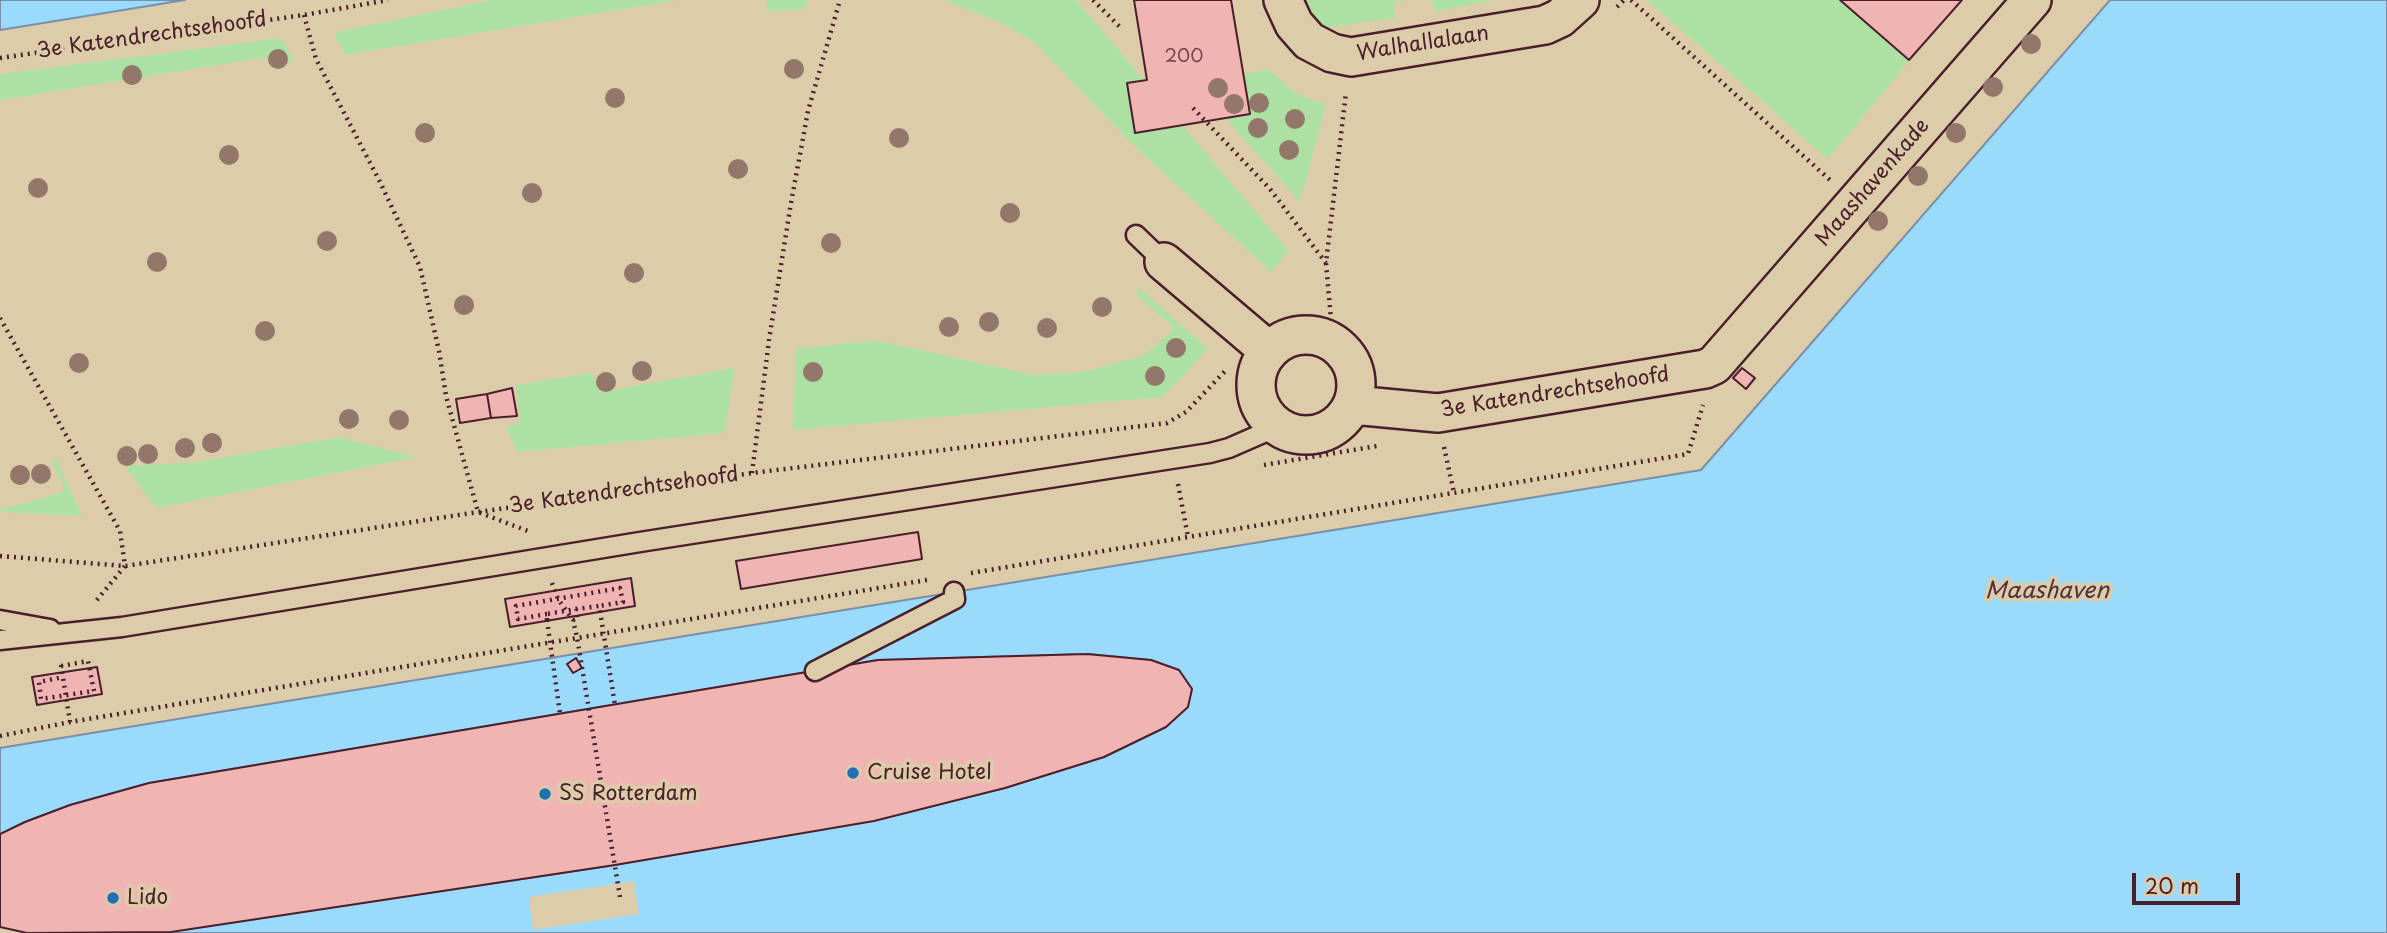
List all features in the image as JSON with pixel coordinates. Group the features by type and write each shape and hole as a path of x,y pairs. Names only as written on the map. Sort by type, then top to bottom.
{"street":[{"name":"Walhallalaan","path":"1283,0 1294,24 1309,41 1351,57 1545,25 1560,18 1580,0"},
{"name":"Maashavenkade","path":"1714,365 2032,0"},
{"path":"1164,262 1269,351"},
{"path":"1300,335 1317,335 1333,342 1346,354 1355,370 1357,388 1353,405 1345,418 1334,428 1305,436 1290,434 1277,427 1265,415 1257,399 1255,382 1260,365 1269,351 1283,340 1300,335"},
{"name":"3e Katendrechtsehoofd","path":"1353,405 1438,413 1705,369 1714,365"}],"lane":[{"path":"1136,235 1164,262"},
{"path":"0,640 122,627 1210,453 1229,448 1277,427"},
{"path":"815,671 955,599 954,592"},
{"path":"0,620 71,632"}],"path":[{"name":"3e Katendrechtsehoofd","path":"0,58 304,15 388,0"},
{"path":"752,473 769,340 808,111 840,0"},
{"path":"1093,0 1121,28"},
{"path":"1631,0 1855,202"},
{"path":"304,15 316,59 420,267 446,396 478,512 546,538 551,580 558,599 573,620 577,637 621,897"},
{"path":"1333,342 1326,263 1351,57"},
{"path":"1193,108 1270,189 1326,263"},
{"path":"0,318 120,531 125,566 96,601"},
{"path":"965,574 1688,454 1714,365"},
{"name":"3e Katendrechtsehoofd","path":"0,556 125,566 752,473 1167,423 1186,412 1227,369"},
{"path":"1441,436 1454,493"},
{"path":"1177,479 1188,537"},
{"path":"0,736 70,722 938,578"},
{"path":"620,588 623,602 600,609 576,609 547,617 517,619 516,606 620,588"},
{"path":"573,620 578,619 576,609"},
{"path":"600,609 615,705"},
{"path":"547,617 560,714"},
{"path":"63,677 39,682 41,699 66,695 94,691 88,661 61,663 63,677 66,695 70,722"}],"green space":[{"path":"491,0 679,0 344,55 343,47 336,40 336,32"},
{"path":"766,0 808,0 806,9 768,11"},
{"path":"944,0 1076,0 1289,251 1271,272 1132,144 1034,42 1003,24"},
{"path":"1298,0 1408,0 1394,2 1395,18 1317,29"},
{"path":"1432,0 1493,0 1435,12"},
{"path":"1647,0 1861,0 1918,50 1828,159"},
{"path":"281,38 294,62 287,63 281,55 0,100 0,74"},
{"path":"1268,69 1298,95 1326,104 1300,202 1194,83"},
{"path":"1140,289 1208,349 1163,397 793,430 796,349 876,340 1033,375 1082,372 1144,355 1173,330 1170,324 1135,294"},
{"path":"735,368 724,433 518,452 506,427 520,423 516,385 591,373 600,392"},
{"path":"339,437 417,457 156,508 125,466 197,462"},
{"path":"56,459 82,516 0,512 63,492 63,485 51,460"}],"water":[{"path":"0,0 185,0 0,30"},
{"name":"Maashaven","path":"2110,0 2387,0 2387,933 159,933 615,865 1005,788 1104,757 1166,727 1192,689 1179,670 1151,660 1087,654 878,660 149,783 70,805 0,834 0,748 1701,470"}],"pier":[{"path":"634,881 639,914 533,930 529,897"}],"building":[{"path":"1134,0 1231,0 1250,114 1135,133 1127,83 1147,80"},
{"path":"1840,0 1962,0 1909,60"},
{"path":"1742,368 1755,378 1746,389 1733,378"},
{"path":"512,388 517,416 491,418 487,394"},
{"path":"487,394 491,418 460,423 456,399"},
{"path":"918,532 922,559 741,589 736,561"},
{"path":"631,578 635,606 510,627 505,599"},
{"name":"SS Rotterdam","path":"1087,654 1151,660 1179,670 1192,689 1188,707 1166,727 1104,757 1005,788 874,821 615,865 171,932 27,933 0,927 0,834 70,805 149,783 878,660"},
{"path":"576,658 582,668 573,673 567,664"},
{"path":"97,667 102,694 37,705 32,677"}],"place":[{"name":"Cruise Hotel","path":"853,773"},
{"name":"SS Rotterdam","path":"545,794"},
{"name":"Lido","path":"113,898"}]}
